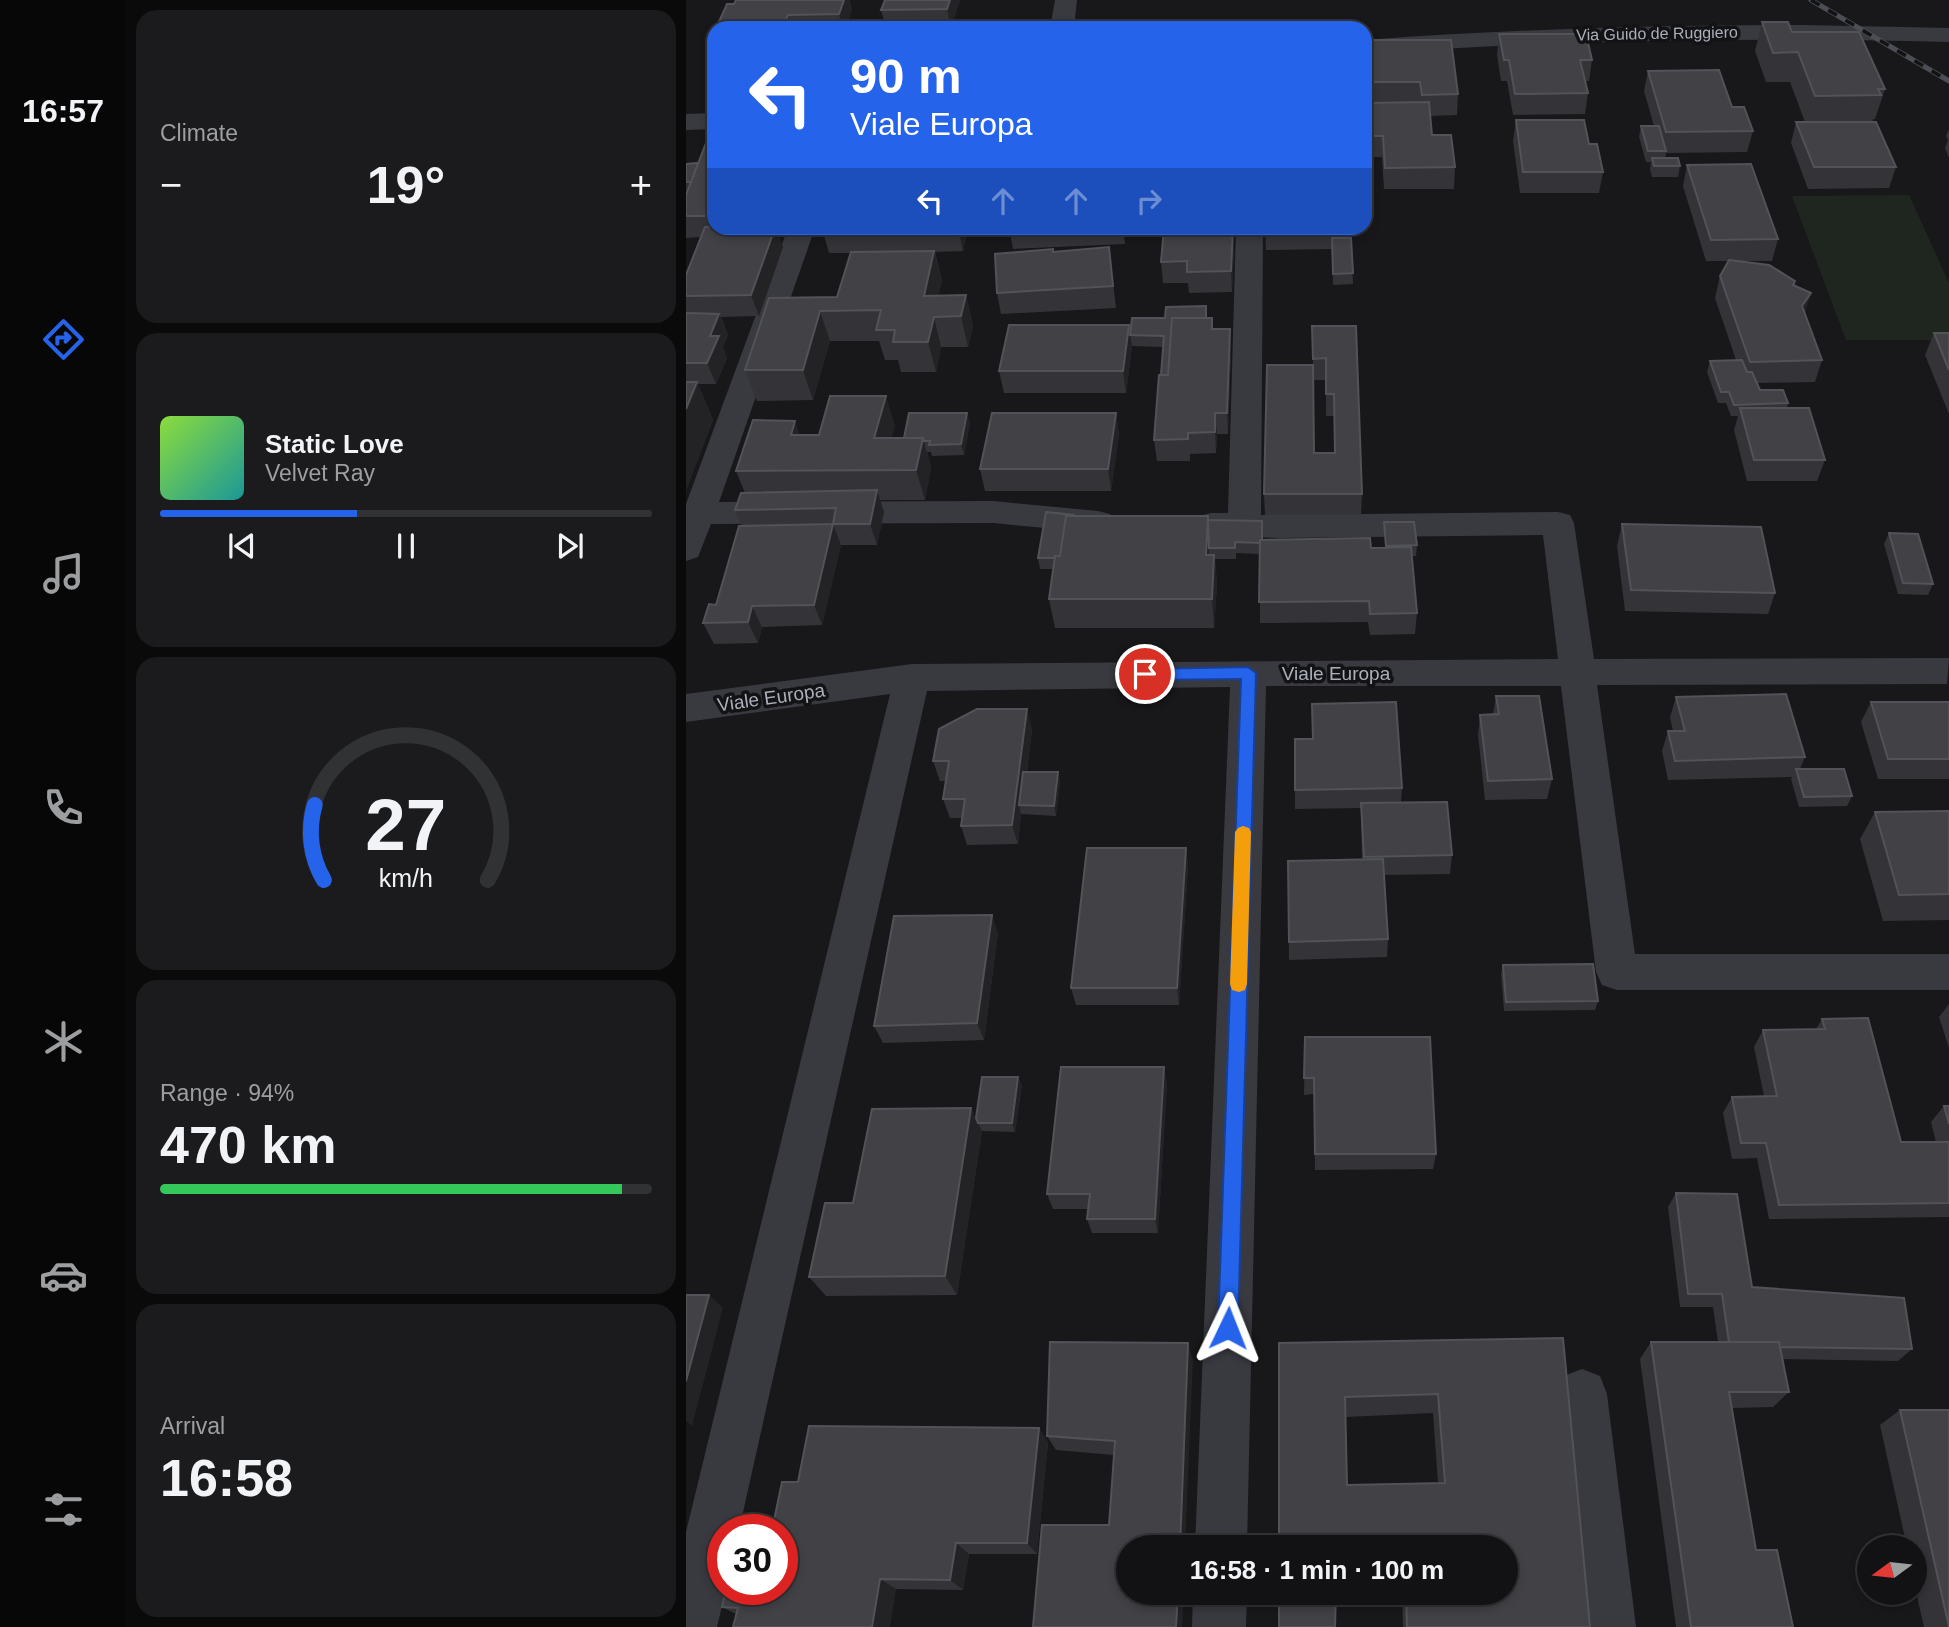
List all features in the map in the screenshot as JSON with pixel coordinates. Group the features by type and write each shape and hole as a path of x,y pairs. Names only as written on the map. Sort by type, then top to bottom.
{"street":[{"path":"1063,21 1066,0"},
{"name":"Via Guido de Ruggiero","path":"1372,47 1525,37 1723,31 1949,35"},
{"path":"686,122 707,121"},
{"path":"686,549 699,513 725,405 798,235"},
{"path":"1244,524 1249,235"},
{"path":"699,513 993,512 1122,524"},
{"path":"1176,524 1279,527 1558,523 1618,972 1949,972"},
{"name":"Viale Europa","path":"686,708 912,678 1248,673 1947,671"},
{"path":"1221,1535 1248,673"},
{"path":"690,1627 912,678"},
{"path":"1582,1394 1608,1627"},
{"path":"1219,1627 1220,1605"}],"shaded area":[{"path":"1909,195 1949,283 1949,340 1846,340 1792,196"}],"building":[{"path":"736,0 844,0 839,14 788,15 786,21 719,21 727,4 734,4"},
{"path":"885,0 950,0 947,9 881,10"},
{"path":"1762,22 1788,22 1792,32 1859,32 1885,89 1878,89 1881,95 1815,96 1798,52 1773,53"},
{"path":"1499,34 1586,34 1592,60 1580,60 1588,93 1515,94 1509,60 1504,60"},
{"path":"1372,40 1451,40 1458,94 1422,95 1420,82 1372,82"},
{"path":"1719,70 1732,107 1744,107 1753,131 1666,132 1648,71"},
{"path":"1429,102 1432,135 1451,135 1455,167 1385,168 1383,136 1372,136 1372,103"},
{"path":"1516,120 1584,120 1589,144 1597,144 1603,172 1523,172"},
{"path":"1796,122 1876,122 1896,167 1814,167"},
{"path":"1641,126 1659,126 1666,151 1648,151"},
{"path":"707,140 707,216 686,216 686,195"},
{"path":"1652,158 1678,158 1680,166 1654,166"},
{"path":"698,163 691,182 686,182 686,164"},
{"path":"1751,164 1778,239 1711,240 1687,165"},
{"path":"705,227 707,235 772,235 751,295 686,296 686,275"},
{"path":"1163,235 1233,235 1231,271 1187,272 1187,261 1161,262"},
{"path":"1332,238 1351,238 1353,273 1333,274"},
{"path":"1109,247 1113,286 997,293 995,254"},
{"path":"934,251 924,296 966,295 961,316 934,317 928,342 893,342 895,330 876,330 881,310 820,311 803,370 745,370 769,298 837,297 851,252"},
{"path":"1729,260 1769,265 1795,281 1793,285 1811,293 1802,306 1822,360 1750,362 1720,276"},
{"path":"1206,306 1206,318 1172,318 1168,375 1161,375 1164,336 1130,335 1132,318 1165,318 1166,307"},
{"path":"686,313 719,314 710,336 719,336 707,363 686,363"},
{"path":"1172,318 1212,318 1212,329 1230,329 1227,413 1215,413 1215,432 1188,433 1188,439 1154,440 1159,375 1168,375"},
{"path":"1009,325 1129,325 1123,371 999,371"},
{"path":"1312,326 1356,326 1362,494 1264,494 1267,365 1313,365 1314,453 1335,453 1334,394 1326,394 1326,358 1313,359"},
{"path":"1934,333 1949,333 1949,370"},
{"path":"1742,360 1747,372 1752,372 1760,390 1783,390 1788,403 1734,405 1729,392 1721,392 1710,361"},
{"path":"686,382 697,382 686,409"},
{"path":"830,396 886,396 874,438 923,438 916,470 736,471 753,420 795,421 791,435 819,435"},
{"path":"1740,408 1809,408 1825,460 1754,460"},
{"path":"909,413 967,413 961,444 929,445 930,441 924,441 923,438 904,438"},
{"path":"992,413 1116,413 1108,469 980,469"},
{"path":"877,490 870,524 833,524 836,508 735,510 741,493"},
{"path":"1046,512 1074,515 1066,516 1060,556 1055,558 1038,558"},
{"path":"1066,516 1208,516 1206,555 1214,555 1212,599 1049,599 1055,556 1060,556"},
{"path":"1208,520 1262,521 1262,540 1260,543 1235,542 1235,548 1209,548"},
{"path":"1384,522 1414,522 1417,545 1386,546"},
{"path":"833,524 814,605 752,606 748,622 703,623 709,604 716,605 739,526"},
{"path":"1622,524 1761,527 1775,593 1631,590"},
{"path":"1889,533 1918,534 1933,584 1903,583"},
{"path":"1370,538 1371,548 1411,547 1417,613 1370,614 1369,601 1259,602 1260,540"},
{"path":"1786,694 1805,757 1675,761 1668,731 1685,731 1676,697"},
{"path":"1496,696 1539,696 1552,779 1488,781 1480,715 1499,714"},
{"path":"1396,702 1402,788 1295,790 1295,739 1313,739 1312,704"},
{"path":"1871,702 1949,702 1949,759 1888,759"},
{"path":"977,709 1027,709 1012,825 961,826 965,799 943,799 949,761 933,761 939,729"},
{"path":"1796,769 1844,769 1852,796 1804,797"},
{"path":"1023,772 1058,772 1054,806 1019,805"},
{"path":"1447,802 1452,855 1364,857 1361,803"},
{"path":"1949,811 1949,894 1899,895 1875,812"},
{"path":"1087,848 1186,848 1177,988 1071,988"},
{"path":"1383,859 1388,939 1289,942 1288,861"},
{"path":"992,915 977,1023 874,1026 894,916"},
{"path":"1593,964 1598,1001 1506,1002 1503,965"},
{"path":"1868,1018 1901,1142 1949,1142 1949,1203 1779,1205 1766,1143 1741,1143 1732,1097 1777,1096 1763,1030 1825,1029 1822,1019"},
{"path":"1305,1037 1430,1037 1436,1154 1315,1154 1314,1078 1304,1078"},
{"path":"1061,1067 1164,1067 1155,1219 1087,1219 1090,1194 1047,1194"},
{"path":"982,1077 1018,1077 1012,1123 978,1123 976,1118"},
{"path":"1944,1106 1949,1106 1949,1124"},
{"path":"971,1108 945,1276 809,1277 825,1203 853,1203 872,1109"},
{"path":"1676,1193 1737,1194 1752,1287 1904,1298 1912,1349 1780,1347 1779,1342 1729,1342 1722,1294 1688,1294"},
{"path":"686,1295 709,1295 686,1381"},
{"path":"1563,1338 1590,1627 1407,1627 1406,1605 1518,1605 1518,1535 1279,1535 1279,1343","holes":["1438,1394 1445,1483 1347,1485 1345,1397"]},
{"path":"1050,1342 1188,1343 1180,1535 1116,1535 1116,1605 1177,1605 1176,1627 1033,1627 1042,1525 1109,1525 1115,1441 1047,1436"},
{"path":"1651,1342 1779,1342 1789,1392 1729,1392 1756,1550 1777,1550 1793,1627 1691,1627"},
{"path":"1900,1410 1949,1410 1949,1627"},
{"path":"809,1426 1039,1428 1027,1543 956,1543 950,1580 880,1579 872,1627 733,1627 738,1608 722,1605 798,1605 798,1514 775,1514 782,1482 798,1482"},
{"path":"1279,1605 1336,1605 1335,1627 1279,1627"}],"railway":[{"path":"1811,0 1949,81"}],"slow traffic":[{"path":"1239,984 1243,832"}],"route":[{"path":"1145,674 1248,673 1228,1328"}]}
